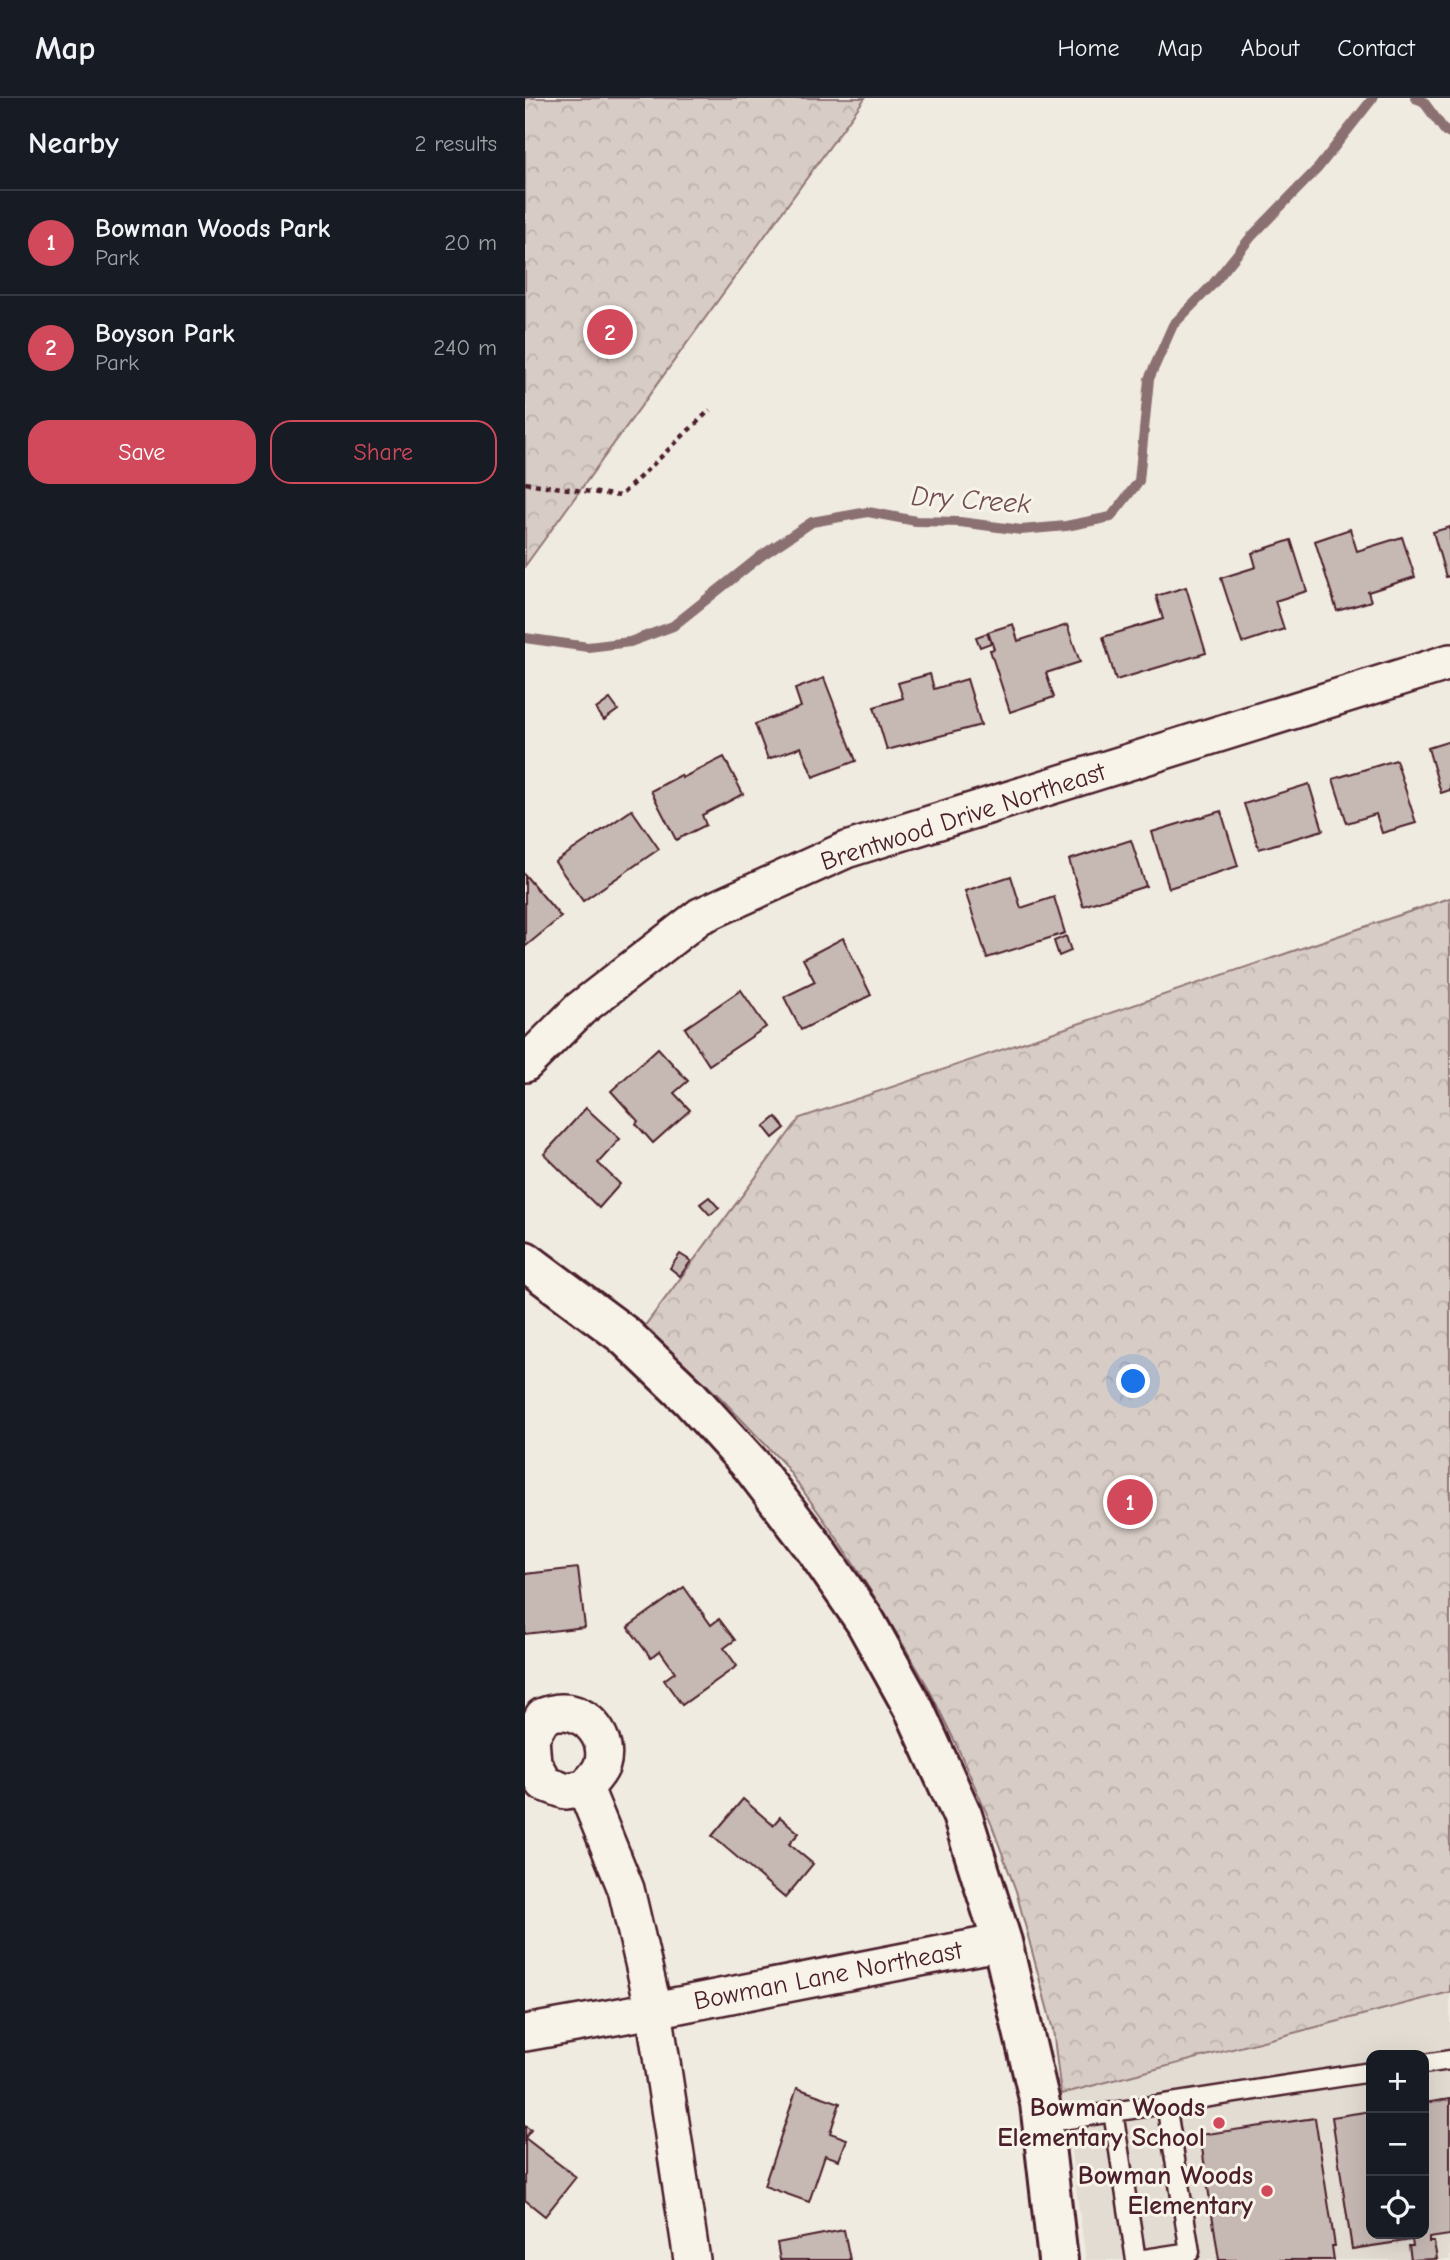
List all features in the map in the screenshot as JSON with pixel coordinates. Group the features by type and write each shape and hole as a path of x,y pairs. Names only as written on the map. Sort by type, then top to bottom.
{"main road":[{"path":"525,1261 624,1335 690,1398 752,1466 814,1547 865,1621 915,1711 962,1815 1002,1942 1039,2103 1058,2260"}],"street":[{"name":"Brentwood Drive Northeast","path":"525,1064 580,1009 700,916 846,850 1450,662"},
{"path":"586,1788 626,1889 654,2010 692,2260"},
{"name":"Bowman Lane Northeast","path":"525,2033 1002,1942"}],"lane":[{"path":"1429,2063 1450,2060"},
{"path":"1042,2123 1366,2073"},
{"path":"1113,2112 1137,2260 1190,2252 1166,2104"}],"path":[{"path":"525,483 620,495 710,410"}],"shaded area":[{"name":"Bowman Woods Elementary School","path":"1450,1992 1450,2260 1086,2260 1061,2094"}],"green space":[{"path":"525,98 865,98 525,566"},
{"path":"1450,898 1450,1992 1061,2094 1053,2030 1016,1891 991,1823 928,1687 839,1541 783,1463 720,1397 644,1327 800,1118"}],"building":[{"path":"1450,527 1450,576 1446,577 1433,532"},
{"path":"1350,529 1357,551 1402,537 1415,577 1368,592 1371,601 1337,611 1315,541"},
{"path":"1291,540 1307,591 1275,601 1284,629 1242,643 1221,578 1256,567 1252,553"},
{"path":"1186,587 1206,653 1116,680 1103,637 1163,619 1156,596"},
{"path":"1013,624 1018,641 1067,625 1080,662 1046,673 1054,697 1010,712 990,650 994,649 988,632"},
{"path":"987,633 991,643 980,647 976,637"},
{"path":"930,674 934,689 967,679 981,725 887,750 874,707 903,698 898,683"},
{"path":"824,678 856,761 813,777 801,747 768,759 755,724 801,707 795,689"},
{"path":"610,699 618,710 604,720 596,709"},
{"path":"1450,741 1450,790 1441,793 1428,748"},
{"path":"724,757 743,794 702,815 706,825 676,840 651,791"},
{"path":"1396,760 1416,823 1382,833 1376,814 1347,823 1333,779"},
{"path":"1309,784 1323,830 1259,849 1244,804"},
{"path":"632,810 659,849 583,901 555,862"},
{"path":"1221,811 1238,866 1169,888 1152,832"},
{"path":"1131,840 1146,886 1083,906 1069,860"},
{"path":"525,875 561,917 526,946 525,945"},
{"path":"1011,876 1021,908 1054,897 1065,933 987,958 965,891"},
{"path":"1066,936 1071,951 1059,956 1054,941"},
{"path":"843,938 871,995 801,1030 784,997 815,982 803,959"},
{"path":"741,990 766,1027 709,1065 685,1028"},
{"path":"658,1048 688,1081 674,1093 690,1110 653,1143 636,1124 638,1121 611,1091"},
{"path":"586,1108 620,1139 598,1163 620,1184 599,1208 544,1154"},
{"path":"776,1117 785,1128 773,1138 764,1127"},
{"path":"709,1197 719,1208 710,1215 700,1204"},
{"path":"680,1254 691,1261 680,1276 670,1268"},
{"path":"578,1568 585,1627 525,1634 525,1574"},
{"path":"684,1587 711,1625 719,1619 735,1640 724,1648 737,1666 682,1705 664,1680 675,1672 660,1651 651,1658 628,1627"},
{"path":"743,1799 773,1825 780,1817 799,1833 789,1844 813,1864 785,1898 712,1836"},
{"path":"797,2088 840,2103 830,2133 847,2139 839,2160 825,2155 809,2202 764,2186"},
{"path":"1450,2099 1450,2235 1429,2238 1429,2113 1429,2102"},
{"path":"1366,2112 1366,2239 1429,2239 1429,2242 1434,2242 1437,2259 1411,2260 1409,2246 1413,2246 1412,2240 1352,2249 1332,2117"},
{"name":"Bowman Woods Elementary","path":"1315,2118 1335,2246 1332,2246 1334,2260 1219,2260 1200,2135"},
{"path":"525,2126 531,2130 525,2138"},
{"path":"525,2138 576,2177 545,2216 525,2200"},
{"path":"844,2230 850,2260 780,2260 777,2243"}],"waterway":[{"name":"Dry Creek","path":"525,638 588,647 630,642 673,626 761,556 812,522 868,512 916,521 960,522 1021,530 1066,526 1111,517 1139,481 1149,379 1173,325 1213,284 1251,237 1318,168 1373,98"},
{"name":"Dry Creek","path":"1415,98 1423,101 1450,134"}],"place":[{"name":"Boyson Park","path":"610,332"},
{"name":"Bowman Woods Park","path":"1130,1502"},
{"name":"Bowman Woods Elementary School","path":"1219,2123"},
{"name":"Bowman Woods Elementary","path":"1267,2191"}]}
